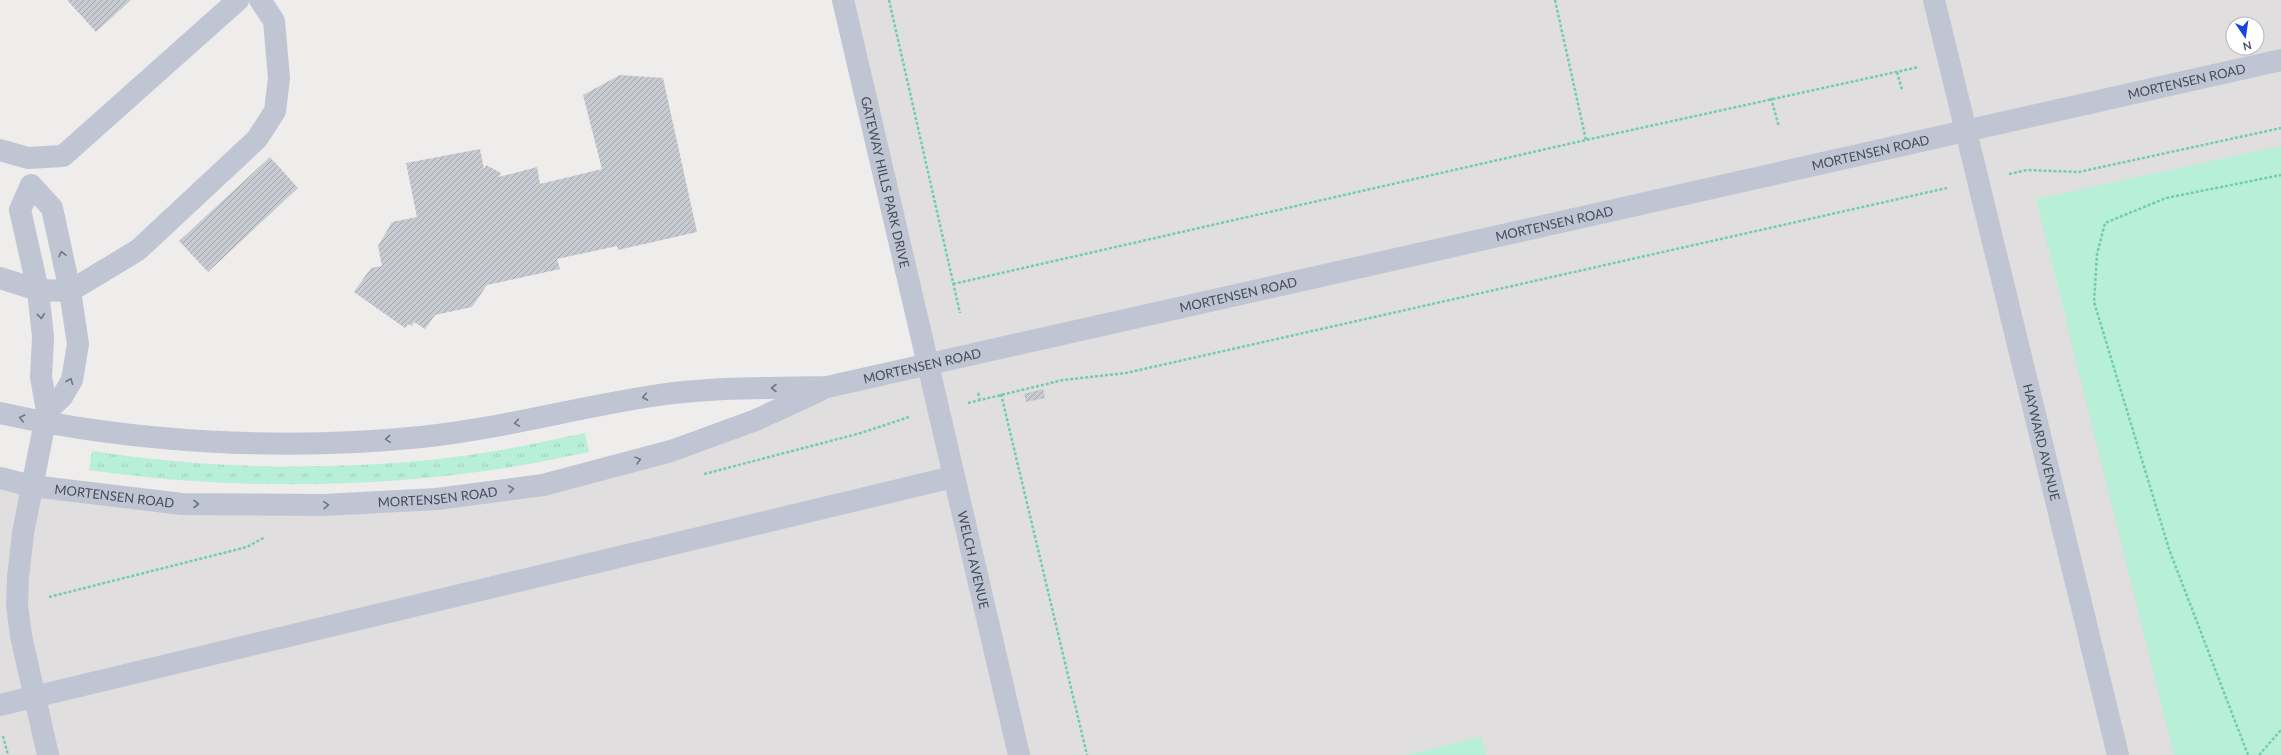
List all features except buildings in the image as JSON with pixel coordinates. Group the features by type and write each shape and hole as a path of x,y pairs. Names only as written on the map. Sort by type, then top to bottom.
{"street":[{"path":"0,150 28,158 63,156 238,0"},
{"path":"0,278 38,290 70,290 138,250 257,139 275,111 279,78 274,21 260,0"},
{"name":"GATEWAY HILLS PARK DRIVE","path":"843,0 927,365"},
{"name":"HAYWARD AVENUE","path":"1934,0 1967,130 2118,755"},
{"name":"MORTENSEN ROAD","path":"0,413 46,417 184,440 316,444 422,437 522,422 652,396 744,388 827,387 2281,60"},
{"path":"28,158 31,185 20,210 38,290 43,338 40,378 46,417 32,486 19,569 17,605 21,636 48,755"},
{"path":"31,185 52,208 70,290 78,344 72,380 62,397 46,417"},
{"name":"WELCH AVENUE","path":"927,365 1019,755"},
{"name":"MORTENSEN ROAD","path":"0,478 32,486 182,504 323,505 437,499 543,485 671,451 756,420 827,387"},
{"path":"0,705 953,477"}],"path":[{"path":"889,0 960,313"},
{"path":"1555,0 1586,140"},
{"path":"953,284 1771,98 1920,67"},
{"path":"1897,72 1902,90"},
{"path":"1771,98 1779,127"},
{"path":"2014,172 2026,170 2079,172 2281,128"},
{"path":"2248,755 2169,549 2094,302 2097,254 2104,223 2166,198 2281,175"},
{"path":"966,404 980,399 1062,380 1126,373 1951,188"},
{"path":"978,393 980,399"},
{"path":"1001,394 1087,755"},
{"path":"17,605 247,547 270,533"},
{"path":"2259,755 2281,730"},
{"path":"3,735 8,755"}],"shaded area":[{"path":"843,0 2281,0 2281,755 0,755 0,478 182,504 543,485 756,420 927,365"}],"green space":[{"path":"2281,146 2281,755 2174,755 2036,199"},
{"path":"585,433 589,452 511,467 407,480 354,483 247,484 141,477 89,470 92,451 178,462 222,465 352,465 396,463 457,457 512,448"},
{"path":"1481,737 1486,755 1406,755"}]}
